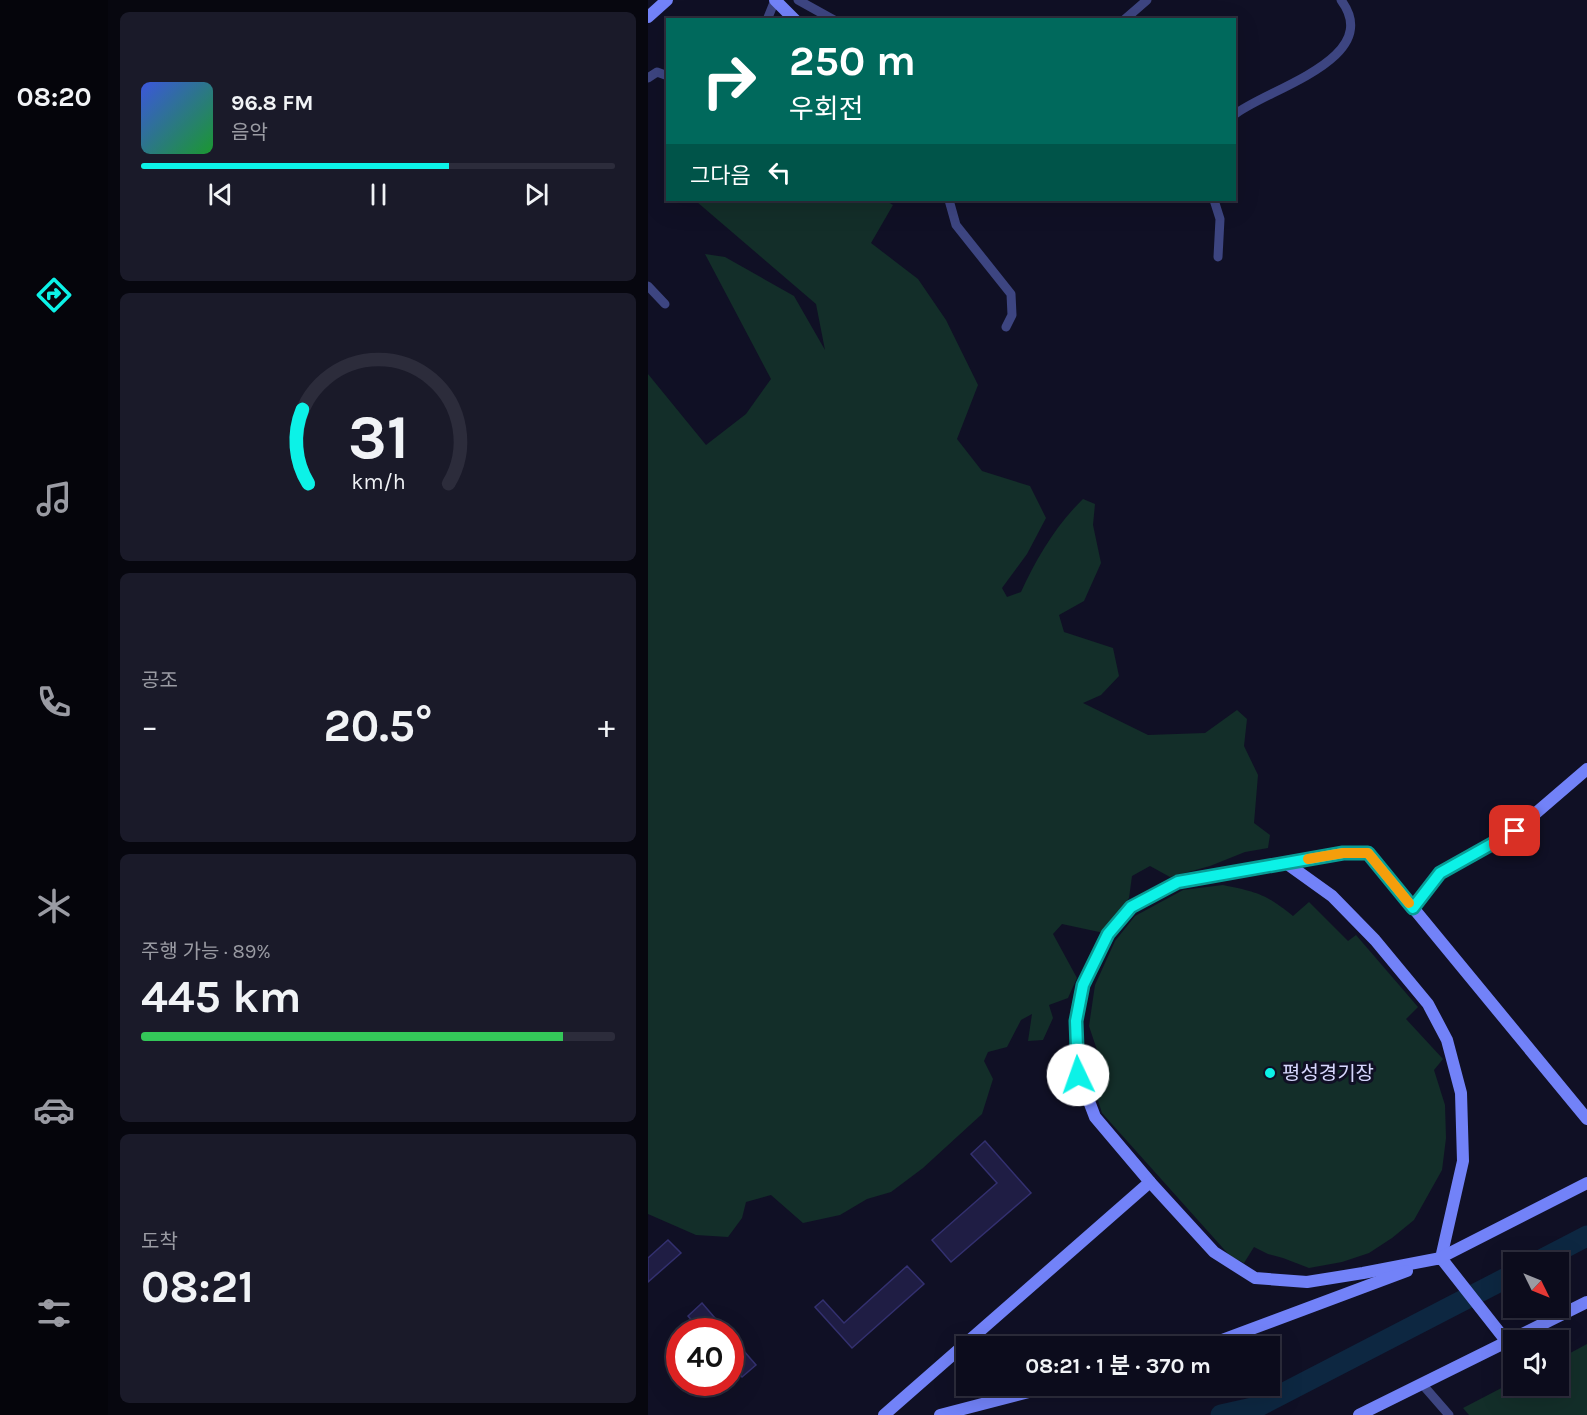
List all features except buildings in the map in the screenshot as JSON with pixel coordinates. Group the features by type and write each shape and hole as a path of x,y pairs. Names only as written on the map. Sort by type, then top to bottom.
{"street":[{"path":"648,17 667,0"},
{"path":"768,18 775,0 793,18"},
{"path":"798,0 830,18"},
{"path":"1126,18 1147,0"},
{"path":"1236,114 1296,83 1341,52 1350,35 1349,11 1341,0"},
{"path":"648,78 657,72 666,75"},
{"path":"949,201 956,225 1011,294 1012,315 1006,327"},
{"path":"1214,201 1220,219 1218,257"},
{"path":"648,286 665,304"},
{"path":"1413,908 1440,873 1515,831 1587,769"},
{"path":"1441,1258 1306,1282 1255,1278 1214,1252 1150,1182 1095,1117 1078,1075 1076,1021 1083,985 1108,934 1131,907 1178,882 1343,853 1368,853 1587,1119"},
{"path":"1286,863 1332,896 1375,940 1428,1004 1447,1040 1461,1093 1463,1161 1441,1258"},
{"path":"884,1415 1150,1182"},
{"path":"1232,1336 1441,1258 1587,1183"},
{"path":"1441,1258 1503,1337"},
{"path":"1531,1330 1587,1302"},
{"path":"1359,1415 1503,1344"},
{"path":"1422,1384 1449,1415"},
{"path":"940,1415 1013,1396"}],"green space":[{"path":"887,201 893,205 871,243 918,279 946,320 978,385 957,439 982,471 1030,486 1046,518 1027,554 1002,588 1007,597 1021,592 1048,543 1073,509 1083,499 1095,504 1093,525 1101,563 1084,601 1059,615 1064,632 1113,648 1119,676 1101,695 1083,703 1148,735 1205,733 1237,710 1247,719 1244,746 1258,775 1254,823 1270,835 1268,848 1245,852 1210,866 1170,877 1150,866 1132,876 1129,898 1104,933 1062,924 1053,934 1077,978 1068,998 1049,1005 1053,1018 1043,1040 1028,1041 1032,1014 1021,1020 1007,1047 988,1052 984,1061 993,1079 982,1114 923,1168 891,1192 867,1199 840,1215 803,1223 771,1195 746,1202 742,1218 728,1237 696,1235 648,1214 648,374 706,445 746,414 771,379 705,254 725,257 794,296 825,350 816,304 697,202"},
{"name":"평성경기장","path":"1223,885 1261,895 1293,916 1309,902 1348,941 1356,935 1418,1007 1406,1019 1443,1059 1434,1070 1445,1105 1446,1138 1442,1170 1414,1220 1369,1253 1342,1262 1309,1268 1254,1247 1244,1263 1230,1256 1102,1113 1093,1085 1106,1077 1089,1026 1095,985 1115,941 1135,916 1183,890"},
{"path":"1587,1344 1587,1415 1469,1415 1463,1408 1503,1387 1503,1396 1569,1396 1569,1354"}],"waterway":[{"path":"1556,1252 1587,1236"},
{"path":"1221,1415 1257,1407 1503,1280"}],"slow traffic":[{"path":"1308,859 1343,853 1368,853 1409,903"}],"place":[{"name":"평성경기장","path":"1270,1073"}],"route":[{"path":"1078,1075 1076,1021 1083,985 1108,934 1131,907 1178,882 1343,853 1368,853 1413,908 1440,873 1515,831"}]}
